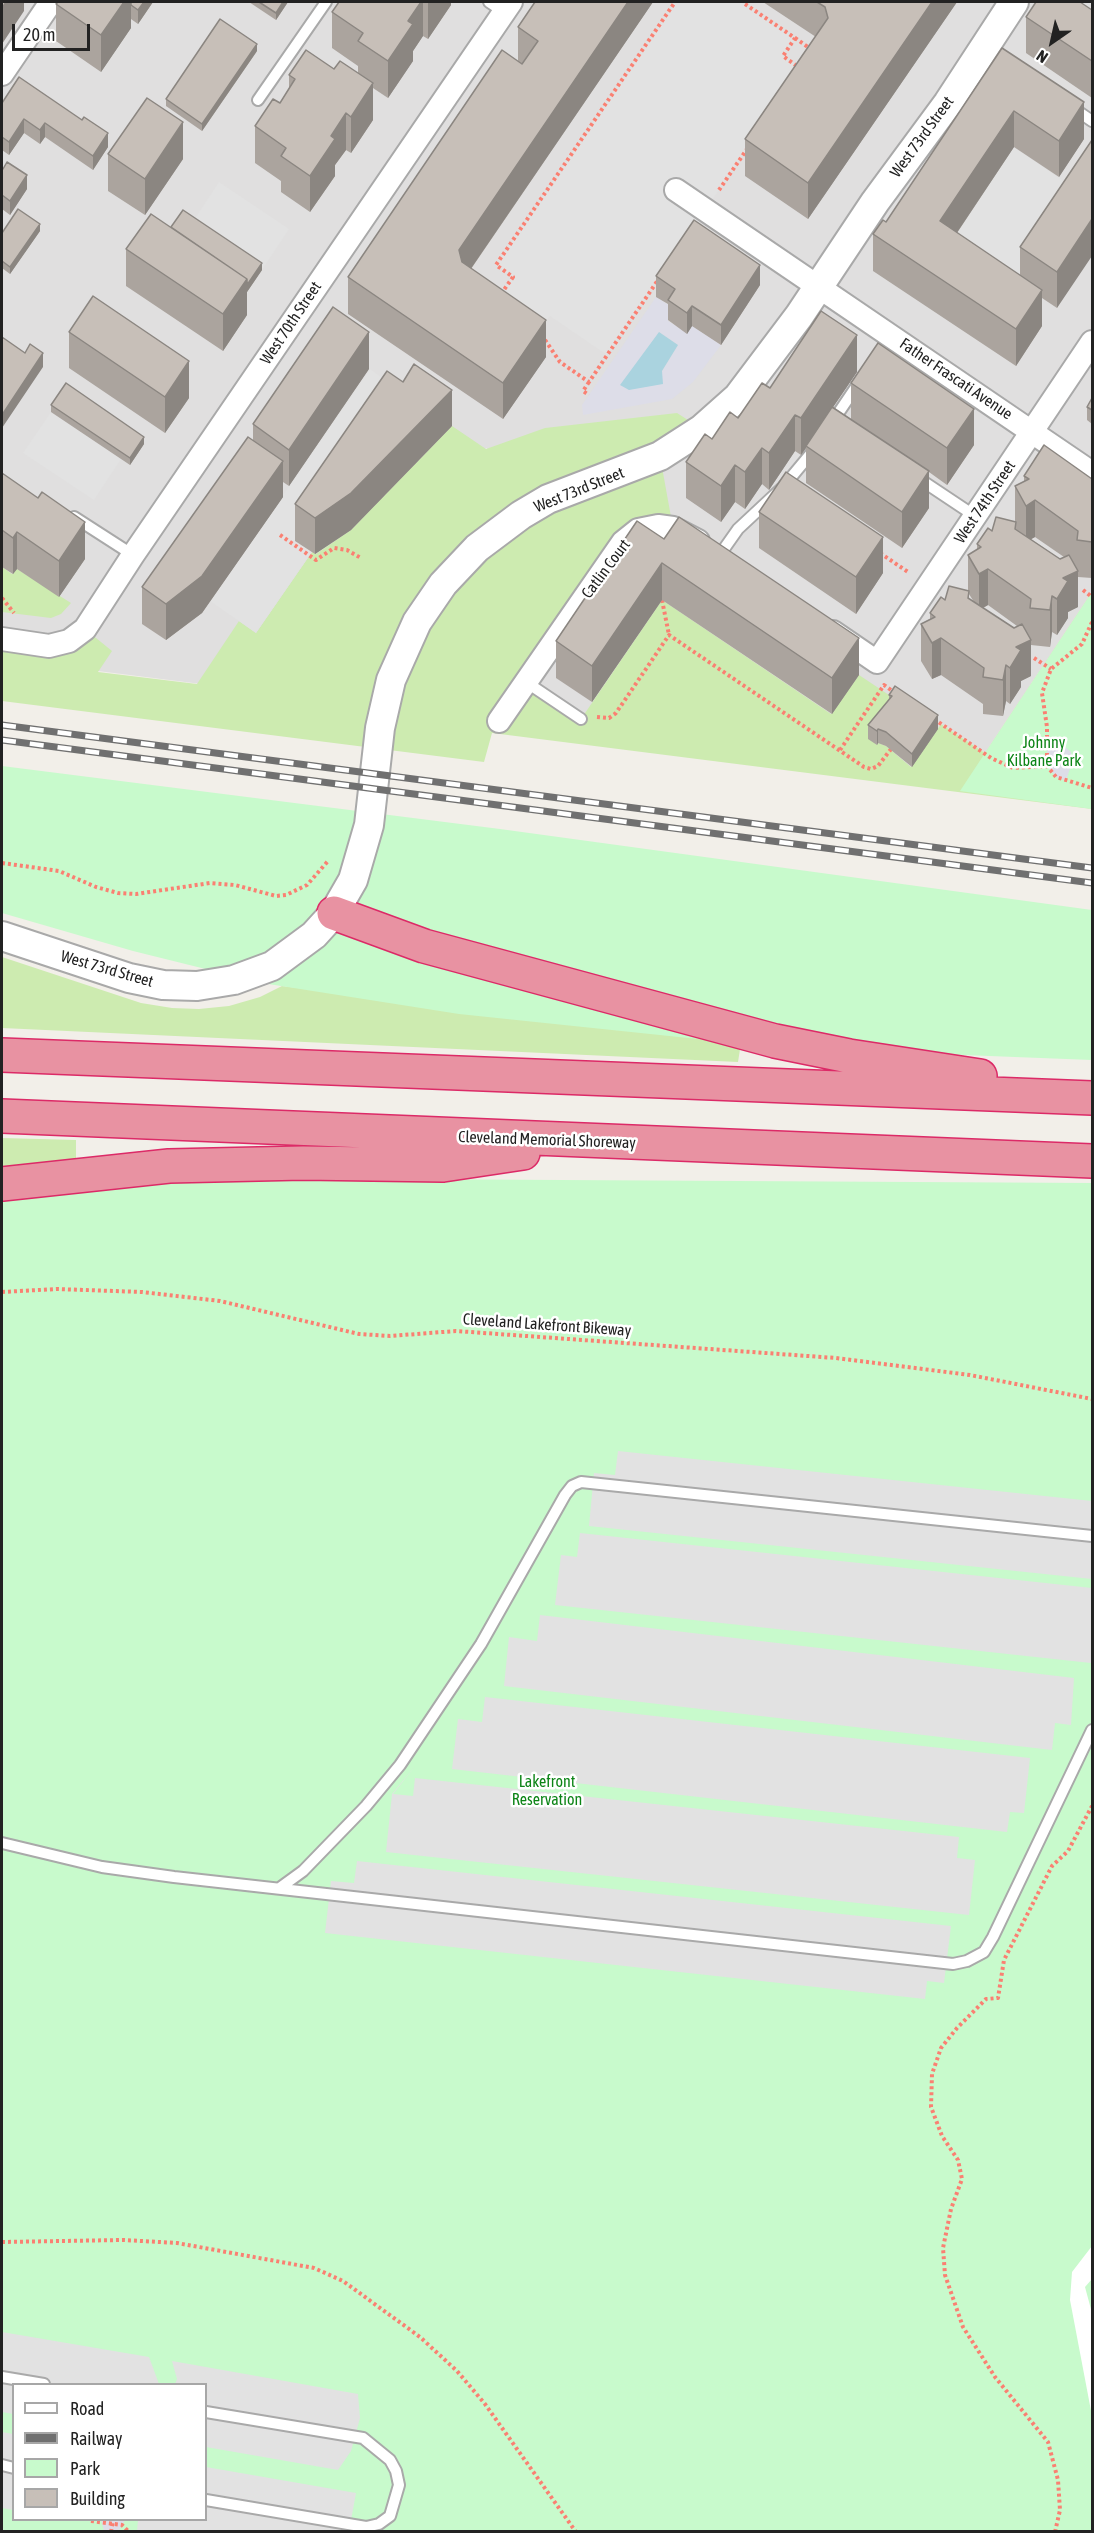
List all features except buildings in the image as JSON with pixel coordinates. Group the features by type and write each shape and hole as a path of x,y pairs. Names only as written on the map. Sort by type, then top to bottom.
{"highway":[{"path":"334,913 424,946 775,1041 849,1056 1092,1094"},
{"path":"2,1055 1092,1098"},
{"name":"Cleveland Memorial Shoreway","path":"2,1116 1092,1161"},
{"path":"2,1184 169,1166 303,1163 443,1166 598,1142"}],"street":[{"path":"2,74 51,2"},
{"name":"West 73rd Street","path":"2,936 138,980 197,986 234,980 272,966 302,946 334,913 353,880 373,807 380,728 392,680 417,622 443,584 477,548 522,515 548,499 660,456 702,429 732,402 755,377 988,52 1014,2"},
{"name":"West 70th Street","path":"2,639 49,646 69,641 85,629 502,5"},
{"name":"Father Frascati Avenue","path":"676,189 1092,473"},
{"name":"West 74th Street","path":"818,622 877,662 1092,342"},
{"name":"Catlin Court","path":"499,721 623,542 638,530 658,526 673,528 739,569"}],"lane":[{"path":"258,100 326,2"},
{"path":"1063,101 1092,121"},
{"path":"826,430 865,375"},
{"path":"833,421 843,427"},
{"path":"719,556 738,529 783,488 820,440"},
{"path":"911,473 975,516"},
{"path":"64,512 133,555"},
{"path":"526,682 581,719"},
{"path":"281,1887 303,1870 366,1806 400,1765 481,1644 565,1495 572,1486 581,1482 1092,1536"},
{"path":"2,1843 102,1867 953,1964 967,1961 984,1952 993,1937 1092,1730"},
{"path":"2,2377 34,2383"},
{"path":"207,2412 363,2438 390,2460 396,2471 399,2485 390,2516 379,2524 366,2528 207,2500"}],"path":[{"path":"495,302 513,277 496,265 675,2"},
{"path":"745,4 814,51 807,60"},
{"path":"795,38 783,56 801,69 795,78"},
{"path":"706,210 750,144"},
{"path":"589,395 583,391 664,271"},
{"path":"645,300 651,304"},
{"path":"539,332 560,362 589,382"},
{"path":"280,535 316,560 334,548 347,550 361,558"},
{"path":"875,550 929,586"},
{"path":"1083,590 1092,597"},
{"path":"2,598 14,613"},
{"path":"662,600 669,635 840,750 871,769 878,766 891,749"},
{"path":"1092,622 1082,644 1051,669 1042,693 1047,727 1047,766 1056,777 1092,788"},
{"path":"594,715 609,718 616,712 669,635"},
{"path":"1034,658 1051,669"},
{"path":"840,750 884,685 899,695"},
{"path":"865,713 873,719"},
{"path":"933,718 991,758 1013,768 1047,766"},
{"name":"Cleveland Lakefront Bikeway","path":"2,1292 57,1289 131,1291 220,1301 359,1334 390,1336 456,1331 836,1358 970,1375 1092,1399"},
{"path":"1055,2532 1060,2510 1058,2480 1048,2442 996,2377 963,2327 945,2275 943,2248 951,2209 962,2179 958,2160 942,2136 931,2106 932,2074 941,2048 971,2011 986,1999 998,1998 1004,1960 1052,1866 1068,1851 1092,1806"},
{"path":"2,2242 123,2240 177,2243 314,2268 343,2282 420,2337 457,2371 485,2404 576,2532"},
{"path":"91,2521 111,2526 122,2525 129,2532"},
{"path":"111,2532 112,2521"}],"shaded area":[{"path":"2,2 1092,2 1092,592 985,753 941,724 900,784 581,719 526,682 487,448 424,479 209,685 98,671 69,641 2,639"},
{"path":"675,2 741,2 795,38 783,56 801,69 607,355 550,316 539,332 495,302 512,277 496,265"},
{"path":"1014,147 1081,193 1007,303 940,258"},
{"path":"219,182 289,229 262,270 192,223"},
{"path":"656,297 675,309 668,321 687,333 692,326 721,345 693,382 672,399 583,415 582,405","holes":["659,332 678,345 662,371 662,384"]},
{"path":"370,369 414,401 296,540 312,552 256,633 210,601"},
{"path":"51,412 121,459 94,500 23,453"},
{"path":"1047,741 1060,743 1071,752 1072,762 1066,781 1056,777 1047,766"},
{"path":"618,1451 1092,1501 1092,1579 589,1526 594,1473 615,1475"},
{"path":"580,1533 1092,1588 1091,1663 555,1605 561,1555 577,1557"},
{"path":"540,1615 1074,1678 1071,1725 1055,1723 1052,1750 504,1686 509,1637 537,1641"},
{"path":"485,1697 1030,1758 1024,1813 1010,1812 1007,1832 452,1769 458,1719 482,1722"},
{"path":"416,1765 393,1794 413,1796 415,1778 959,1837 957,1858 975,1860 969,1915 386,1852 392,1794"},
{"path":"357,1861 951,1926 944,1983 927,1981 925,1999 325,1933 331,1881 354,1883"},
{"path":"2,2332 149,2357 159,2383 12,2383 12,2414 2,2412"},
{"path":"172,2361 358,2394 360,2418 351,2451 338,2470 207,2447 207,2383 175,2383 177,2379"},
{"path":"2,2432 12,2434 12,2510 2,2508"},
{"path":"207,2467 356,2493 349,2531 137,2531 138,2521 207,2521"},
{"path":"101,2521 124,2521 118,2532 104,2531"}],"green space":[{"path":"677,413 702,429 660,456 673,528 658,526 526,682 581,719 662,600 831,714 859,675 895,699 876,745 878,743 886,746 911,767 941,724 985,753 1092,592 1092,809 492,733 484,762 2,701 2,639 49,646 85,629 112,651 98,672 197,684 239,621 256,633 312,552 316,554 351,530 452,426 486,449 545,428"},
{"path":"2,567 12,574 17,569 71,603 61,614 51,618 2,612"},
{"name":"Johnny Kilbane Park","path":"1092,592 1092,809 960,791 985,753"},
{"path":"2,766 500,829 1092,910 1092,1060 784,1048 459,1014 262,983 133,951 2,913"},
{"path":"2,957 141,1003 172,1008 199,1009 229,1006 260,997 282,986 741,1043 738,1062 2,1028"},
{"path":"2,1138 76,1140 76,1161 2,1171"},
{"name":"Lakefront Reservation","path":"208,1178 1092,1183 1092,2531 2,2531 2,1197"}],"water":[{"path":"659,332 678,345 662,371 663,384 629,390 620,385"}],"pier":[{"path":"1092,2246 1092,2279 1085,2287 1092,2313 1092,2416 1070,2300 1072,2272"}],"railway":[{"path":"2,725 1092,868"},
{"path":"2,740 1092,883"}]}
